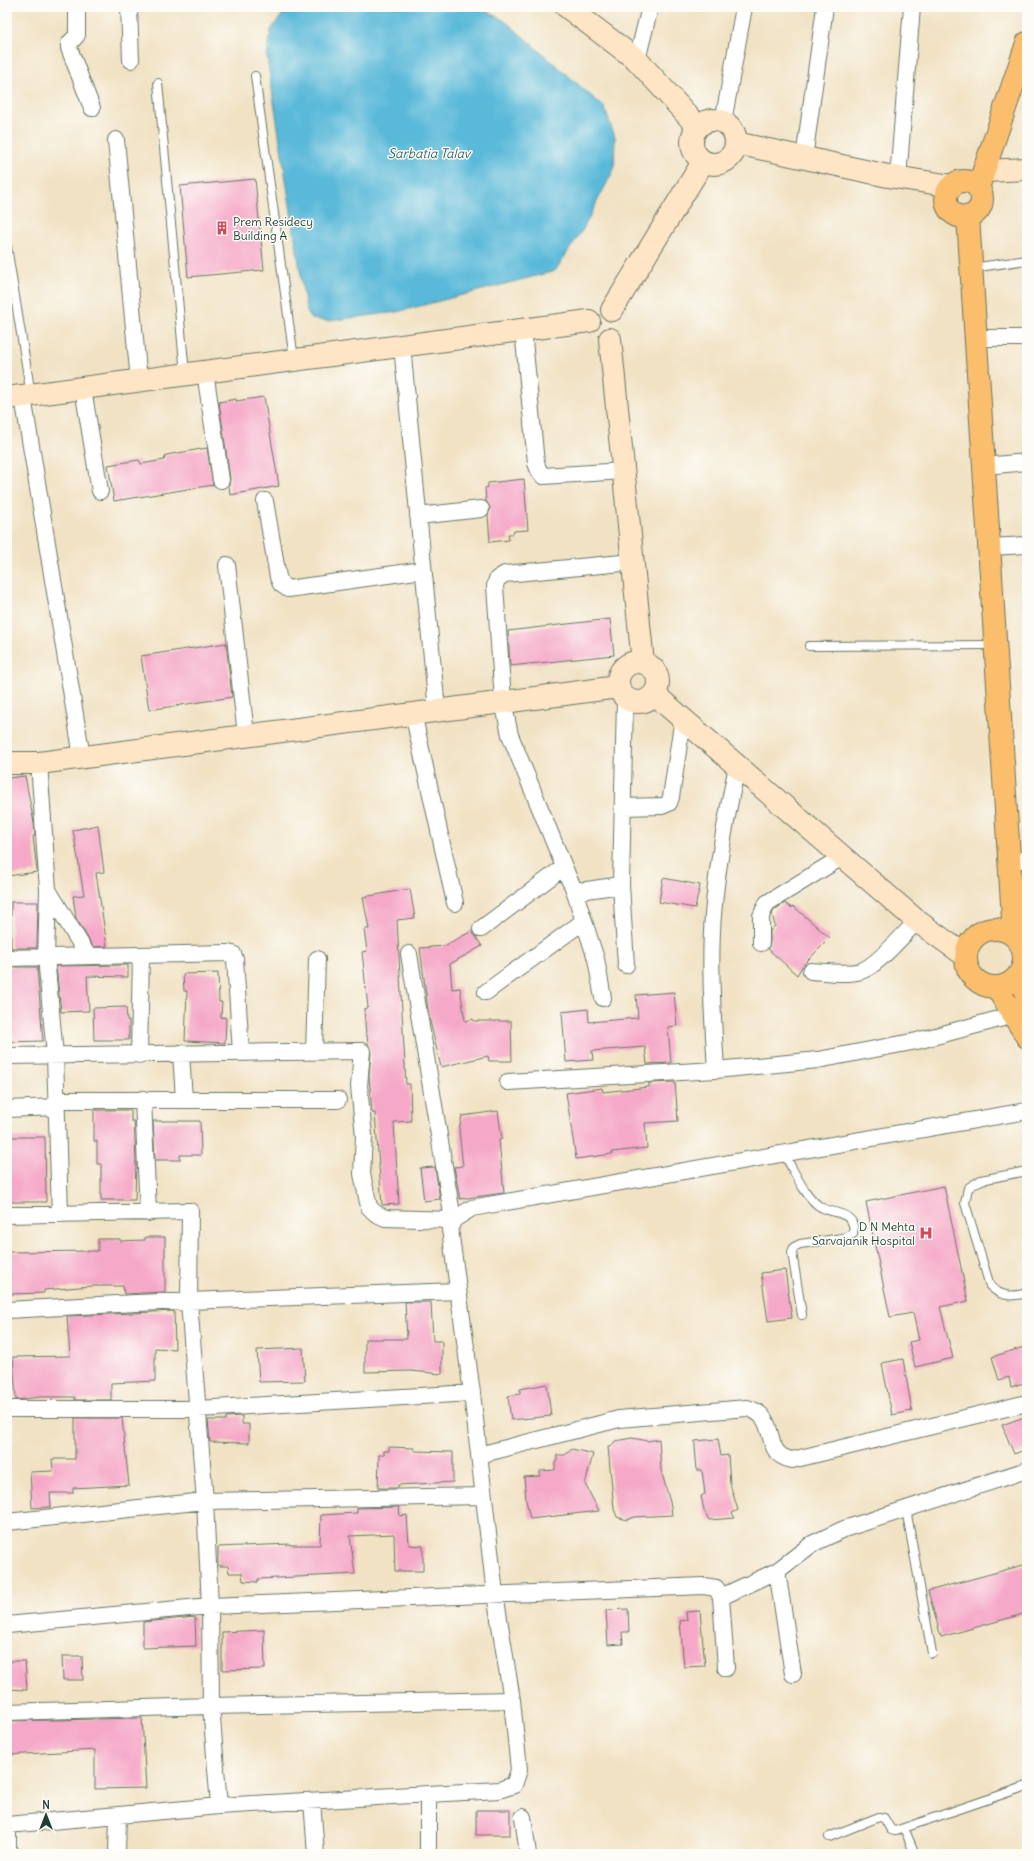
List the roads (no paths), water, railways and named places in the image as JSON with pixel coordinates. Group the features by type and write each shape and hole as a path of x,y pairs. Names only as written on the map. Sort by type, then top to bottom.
{"main road":[{"path":"567,7 637,60 697,126"},
{"path":"1027,43 981,180 981,205 974,215 968,217 956,216 947,208 945,196 956,182 981,180 1027,169"},
{"path":"716,120 723,122 733,130 736,143 732,155 728,160 716,164 703,162 698,158 692,147 693,134 697,126 705,122 716,120"},
{"path":"736,143 898,178 952,186"},
{"path":"612,310 703,162"},
{"path":"968,217 996,646 1018,860 1014,936"},
{"path":"607,308 612,310 619,318 620,322 618,332 610,339 596,337 590,330 589,321 594,312 607,308"},
{"path":"20,397 589,321"},
{"path":"610,339 643,663"},
{"path":"7,762 39,763 503,701 621,692 637,702 650,699 654,694 657,688 657,676 654,670 643,663 630,664 624,668 618,680 621,692"},
{"path":"654,694 917,921 966,956"},
{"path":"1022,972 1011,983 997,988 987,987 974,979 967,966 967,947 972,939 988,930 997,929 1014,936 1020,943 1024,952 1022,972 1027,997"},
{"path":"997,988 1027,1037"}],"street":[{"path":"77,7 77,35 69,44 69,48 92,108"},
{"path":"129,7 131,60"},
{"path":"637,60 650,7"},
{"path":"723,122 744,7"},
{"path":"804,158 825,7"},
{"path":"898,178 912,7"},
{"path":"116,140 139,381"},
{"path":"523,330 536,463 539,471 543,476 624,471"},
{"path":"976,338 1027,338"},
{"path":"402,346 437,710"},
{"path":"195,374 221,480"},
{"path":"83,389 100,491"},
{"path":"20,397 82,757"},
{"path":"984,466 1027,462"},
{"path":"265,501 278,577 281,584 288,589 423,570"},
{"path":"418,516 481,509"},
{"path":"989,547 1027,545"},
{"path":"603,998 596,958 573,887 515,748 503,701 495,586 497,579 505,574 633,562"},
{"path":"227,565 246,735"},
{"path":"621,692 623,807 621,885 626,965"},
{"path":"413,714 455,903"},
{"path":"623,807 662,806 669,803 672,797 682,718"},
{"path":"39,763 48,890 46,957 55,1055 60,1214"},
{"path":"716,1070 711,993 713,916 722,839 737,766"},
{"path":"761,943 761,916 767,903 842,857"},
{"path":"481,929 564,868"},
{"path":"573,887 580,890 621,885"},
{"path":"48,890 88,956"},
{"path":"486,992 584,921"},
{"path":"811,971 839,973 861,971 874,963 917,921"},
{"path":"7,958 233,954 235,958 241,1053"},
{"path":"8,1854 7,1825 219,1806 428,1796 499,1790 514,1785 519,1770 512,1700 495,1594 472,1394 450,1229 453,1220 409,954"},
{"path":"138,1055 141,955"},
{"path":"314,1052 317,959"},
{"path":"508,1082 716,1070 818,1060 917,1041 1014,1015"},
{"path":"7,1056 362,1051 360,1086 364,1136 362,1174 370,1207 375,1213 385,1218 453,1220 472,1208 1027,1111"},
{"path":"181,1053 184,1099"},
{"path":"143,1099 148,1212"},
{"path":"7,1109 56,1104 143,1099 338,1100"},
{"path":"7,1215 190,1211 189,1302 205,1501 210,1606 211,1706 219,1806"},
{"path":"7,1310 458,1292"},
{"path":"7,1409 198,1409 472,1394"},
{"path":"479,1455 620,1419 748,1408 758,1410 765,1418 775,1450 782,1458 792,1460 1027,1403"},
{"path":"721,1597 777,1571 812,1544 844,1529 1027,1470"},
{"path":"7,1522 205,1501 484,1496"},
{"path":"777,1571 793,1674"},
{"path":"7,1626 210,1606 704,1586 716,1588 721,1597 726,1668"},
{"path":"7,1712 512,1700"},
{"path":"428,1796 428,1854"},
{"path":"312,1801 316,1854"},
{"path":"117,1854 118,1816"},
{"path":"523,1817 528,1854"}],"lane":[{"path":"255,76 294,360"},
{"path":"158,83 195,374"},
{"path":"7,247 20,397"},
{"path":"972,268 1027,260"},
{"path":"809,646 996,646"},
{"path":"784,1154 811,1198 820,1207 841,1213 851,1220 854,1228 853,1234 843,1238 800,1244 794,1247 792,1252 802,1315"},
{"path":"1027,1172 981,1180 968,1188 965,1203 990,1286 997,1293 1008,1296 1027,1293"},
{"path":"906,1509 932,1653"},
{"path":"829,1837 880,1817 884,1818 890,1830 895,1831 1027,1786"},
{"path":"904,1828 915,1854"}],"water":[{"name":"Sarbatia Talav","path":"360,7 479,7 505,21 604,107 615,137 614,169 583,229 555,271 397,312 327,321 311,319 306,309 267,57 271,30 282,15 298,9"}],"place":[{"name":"Prem Residecy Building A","path":"222,228"},
{"name":"D N Mehta Sarvajanik Hospital","path":"926,1233"}]}
